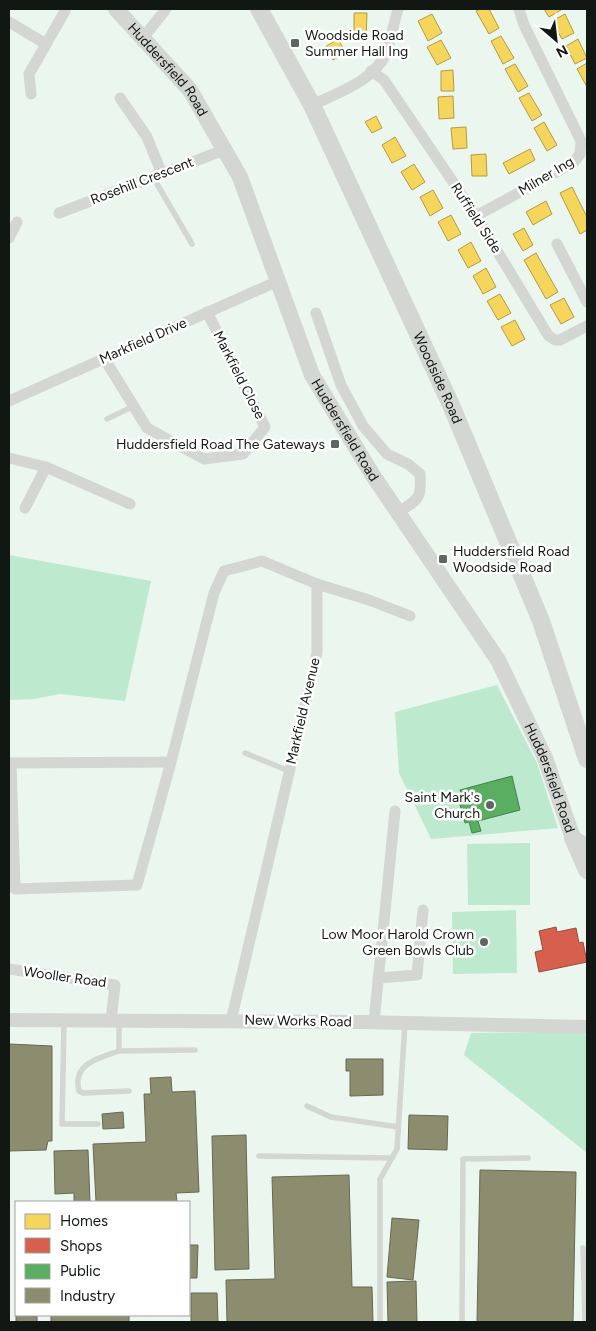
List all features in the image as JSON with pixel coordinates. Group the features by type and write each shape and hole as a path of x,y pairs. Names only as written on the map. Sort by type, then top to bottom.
{"main road":[{"name":"Huddersfield Road","path":"116,9 190,90 240,176 312,374 372,474 498,660 544,758 580,842"},
{"name":"Woodside Road","path":"259,9 312,106 451,405 541,621 587,759"},
{"path":"580,842 587,870"}],"street":[{"path":"143,38 166,9"},
{"path":"312,106 350,87 372,72 386,52 398,9"},
{"name":"Milner Ing","path":"476,216 584,157 580,140 524,25 519,9"},
{"path":"31,94 29,74 65,11"},
{"path":"9,22 46,44"},
{"name":"Ruffield Side","path":"372,72 384,80 476,216 548,335 555,340 565,339 587,326"},
{"path":"120,98 147,137 157,175"},
{"name":"Rosehill Crescent","path":"59,213 224,150"},
{"path":"9,238 17,222"},
{"path":"557,244 587,302"},
{"name":"Markfield Drive","path":"9,401 278,281"},
{"name":"Markfield Close","path":"104,358 147,428 204,459 243,454 265,427 207,312"},
{"path":"316,313 341,385 363,426 387,454 408,464 420,474 421,490 415,502 398,512"},
{"path":"9,458 46,467 130,504"},
{"path":"25,508 46,467"},
{"path":"171,762 10,763 15,889 137,885 171,762 214,593 224,571 262,560 317,584 369,600 410,616"},
{"name":"Markfield Avenue","path":"232,1021 317,653 317,584"},
{"path":"374,1022 395,811"},
{"path":"378,978 417,975 423,910"},
{"name":"Wooller Road","path":"9,969 115,984 115,1020"},
{"name":"New Works Road","path":"9,1020 374,1022 587,1026"}],"lane":[{"path":"157,175 192,244"},
{"path":"107,419 134,406"},
{"path":"245,753 289,771"},
{"path":"64,1019 62,1124 98,1124"},
{"path":"115,1020 118,1051"},
{"path":"380,1322 380,1179 397,1149 405,1023"},
{"path":"129,1091 83,1093 80,1091 78,1074 84,1066 118,1051 195,1050"},
{"path":"307,1106 331,1117 349,1118 398,1127"},
{"path":"259,1156 391,1158"},
{"path":"462,1322 463,1159 528,1158"},
{"path":"583,1248 585,1322"}],"green space":[{"path":"9,555 151,581 125,701 60,694 34,699 9,700"},
{"path":"497,685 537,763 558,828 431,839 399,773 395,712"},
{"name":"Low Moor Harold Crown Green Bowls Club","path":"530,843 530,905 468,905 467,844"},
{"name":"Low Moor Harold Crown Green Bowls Club","path":"516,910 517,973 453,974 452,912"},
{"path":"574,1032 587,1035 587,1153 464,1055 471,1033"}],"building: Homes":[{"path":"489,9 499,28 489,34 476,11"},
{"path":"544,9 560,9 561,10 549,17"},
{"path":"354,13 367,13 366,40 354,40"},
{"path":"432,14 442,33 428,41 418,21"},
{"path":"565,14 574,33 562,39 552,21"},
{"path":"501,36 514,58 503,64 491,41"},
{"path":"338,39 346,53 333,60 325,47"},
{"path":"578,39 587,58 575,64 566,46"},
{"path":"441,40 451,58 437,65 427,47"},
{"path":"587,63 587,87 577,69"},
{"path":"515,64 528,86 518,92 505,69"},
{"path":"453,70 454,91 441,91 441,71"},
{"path":"529,93 542,115 532,121 519,98"},
{"path":"453,96 454,118 439,119 438,97"},
{"path":"376,116 382,128 372,133 365,122"},
{"path":"544,122 557,145 547,151 534,128"},
{"path":"466,127 467,148 453,149 451,128"},
{"path":"395,137 406,156 392,163 382,145"},
{"path":"530,149 535,160 509,174 503,163"},
{"path":"486,154 487,176 472,176 471,155"},
{"path":"414,164 425,182 412,190 401,172"},
{"path":"572,187 587,217 587,230 580,234 560,193"},
{"path":"433,190 443,208 430,216 420,197"},
{"path":"546,201 552,214 533,225 526,212"},
{"path":"451,215 461,234 448,241 438,222"},
{"path":"524,228 533,245 523,251 513,234"},
{"path":"471,242 481,261 468,268 458,250"},
{"path":"536,253 558,292 546,299 524,260"},
{"path":"486,268 496,287 483,294 473,276"},
{"path":"500,294 511,313 498,320 487,301"},
{"path":"564,298 574,317 561,324 550,305"},
{"path":"515,320 525,339 512,346 501,327"}],"building: Shops":[{"path":"556,927 557,932 576,928 579,943 583,942 587,962 539,972 535,952 543,950 539,931"}],"building: Public":[{"name":"Saint Mark's Church","path":"512,776 520,810 478,821 481,831 472,833 469,822 465,823 459,801 463,799 460,790"}],"building: Industry":[{"path":"9,1044 52,1046 52,1141 48,1141 46,1150 9,1151"},
{"path":"346,1059 383,1059 383,1095 350,1096 350,1071 346,1071"},
{"path":"171,1077 172,1092 195,1091 199,1192 176,1193 177,1201 96,1201 93,1144 146,1142 144,1094 151,1094 150,1078"},
{"path":"123,1112 124,1128 103,1129 102,1114"},
{"path":"409,1115 448,1116 447,1150 408,1149"},
{"path":"246,1135 249,1269 215,1270 212,1136"},
{"path":"88,1150 90,1201 74,1201 74,1193 55,1194 54,1151"},
{"path":"480,1170 576,1172 573,1322 477,1322"},
{"path":"349,1175 352,1287 372,1287 373,1322 227,1322 226,1280 275,1279 272,1177"},
{"path":"392,1218 419,1220 413,1280 387,1277"},
{"path":"190,1245 198,1245 197,1278 190,1278"},
{"path":"416,1281 417,1322 388,1322 387,1282"},
{"path":"191,1293 217,1293 218,1322 191,1322"},
{"path":"16,1316 37,1316 37,1322 16,1322"},
{"path":"51,1316 129,1316 129,1322 51,1322"}],"place":[{"name":"Woodside Road Summer Hall Ing","path":"295,43"},
{"name":"Huddersfield Road The Gateways","path":"335,444"},
{"name":"Huddersfield Road Woodside Road","path":"443,559"},
{"name":"Saint Mark's Church","path":"490,805"},
{"name":"Low Moor Harold Crown Green Bowls Club","path":"484,942"}]}
